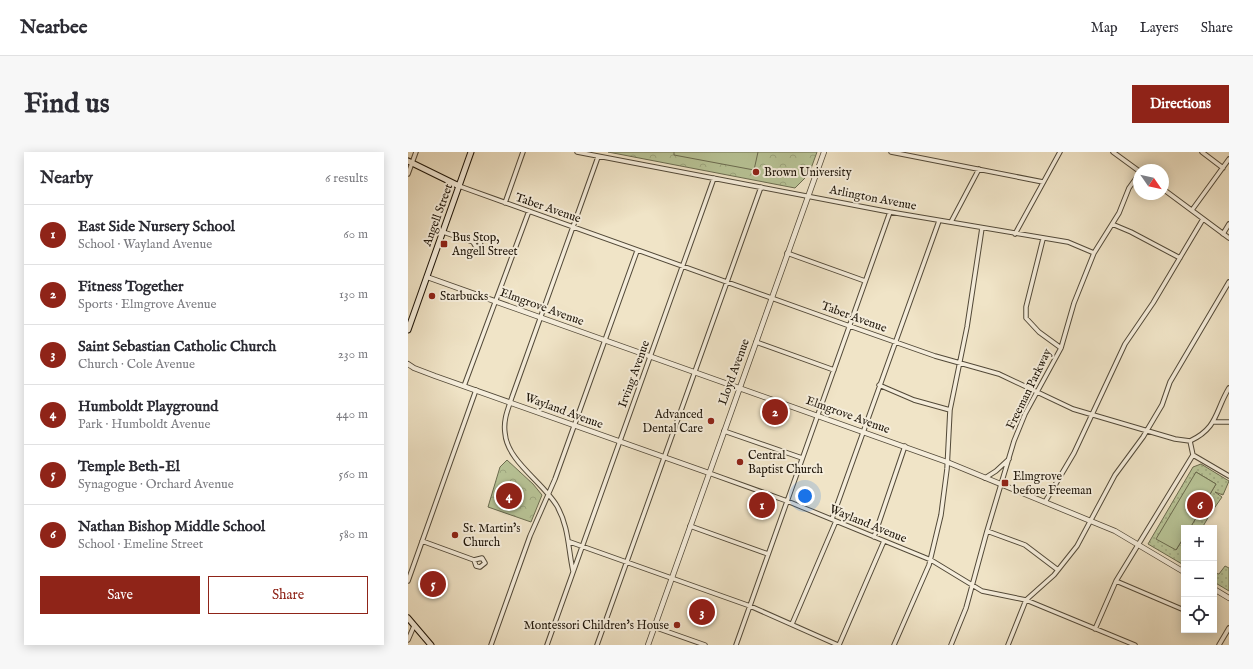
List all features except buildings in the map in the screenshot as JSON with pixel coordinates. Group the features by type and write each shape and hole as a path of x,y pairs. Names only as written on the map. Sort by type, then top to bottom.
{"main road":[{"name":"Angell Street","path":"408,330 471,152"},
{"path":"410,162 459,186"},
{"path":"408,618 431,645"}],"street":[{"path":"408,174 410,162 416,152"},
{"path":"505,203 523,152"},
{"name":"Arlington Avenue","path":"577,152 890,212 1076,244 1094,253"},
{"name":"Lloyd Avenue","path":"648,645 824,152"},
{"path":"891,152 1043,182"},
{"path":"1015,234 1060,152"},
{"path":"1113,152 1133,168"},
{"path":"1202,152 1223,168"},
{"path":"573,572 570,542 562,515 549,494 516,458 506,440 505,424 510,403 598,157"},
{"path":"1192,210 1229,159"},
{"path":"951,222 979,170"},
{"name":"Irving Avenue","path":"547,645 714,178"},
{"name":"Freeman Parkway","path":"951,645 966,608 986,531 1025,414 1061,348 1079,291 1094,253 1119,213 1133,182"},
{"name":"Taber Avenue","path":"459,186 637,251 772,297 849,326 895,342 999,374 1073,408 1175,439 1190,441"},
{"path":"597,645 760,187"},
{"path":"1169,193 1229,238"},
{"path":"464,386 529,211"},
{"path":"736,645 890,212"},
{"path":"1045,502 1074,453 1125,344 1153,303 1203,219"},
{"path":"792,624 834,520 879,385 939,220"},
{"path":"1112,224 1136,234 1180,258"},
{"path":"1223,234 1229,224"},
{"path":"894,645 930,560 941,515 947,462 950,410 960,362 982,228"},
{"path":"443,232 473,242"},
{"path":"1043,239 1026,307 1026,318 1038,332 1061,348"},
{"path":"491,645 530,536 549,494 637,251"},
{"path":"787,253 865,281"},
{"name":"Elmgrove Avenue","path":"427,277 947,462 1115,531 1181,570"},
{"path":"1010,644 1026,600 1058,570 1077,546 1115,475 1147,430 1162,405 1170,382 1229,282"},
{"path":"756,342 834,370"},
{"name":"Wayland Avenue","path":"408,364 414,368 510,403 787,501 930,560 982,591 1026,600 1135,645"},
{"path":"879,385 914,400 950,410"},
{"path":"1095,629 1116,581 1193,455 1190,441 1204,433 1214,422 1229,388"},
{"path":"408,581 476,390"},
{"path":"1214,422 1229,422"},
{"path":"724,431 802,458"},
{"path":"874,537 905,446"},
{"path":"1193,455 1229,476"},
{"path":"985,478 996,471 1009,459"},
{"path":"690,526 768,554"},
{"path":"986,531 1025,545 1058,570"},
{"path":"422,541 474,560"},
{"path":"570,542 750,606 838,645 884,541"},
{"path":"1116,581 1181,609"},
{"path":"1217,591 1229,598"},
{"path":"408,640 414,626"},
{"path":"654,627 705,645"},
{"path":"1219,645 1229,628"}],"green space":[{"name":"Brown University","path":"608,152 817,152 809,174 795,188"},
{"path":"674,152 758,152 754,170 674,155"},
{"path":"507,460 533,484 542,495 531,522 488,507 500,467"},
{"path":"1201,464 1229,481 1223,495 1215,492 1222,497 1213,510 1205,506 1212,511 1204,525 1192,525 1216,484 1196,472 1182,525 1181,525 1176,550 1181,542 1181,563 1148,544 1193,467"},
{"path":"1196,472 1216,484 1192,525 1181,525 1181,542 1176,550 1156,539"},
{"path":"1225,566 1229,568 1229,591 1217,584 1217,574 1219,574"}],"place":[{"name":"Brown University","path":"756,172"},
{"name":"Bus Stop, Angell Street","path":"444,244"},
{"name":"Starbucks","path":"432,296"},
{"name":"Fitness Together","path":"775,412"},
{"name":"Advanced Dental Care","path":"711,421"},
{"name":"Central Baptist Church","path":"740,462"},
{"name":"Elmgrove before Freeman","path":"1005,483"},
{"name":"Humboldt Playground","path":"509,496"},
{"name":"East Side Nursery School","path":"762,505"},
{"name":"Nathan Bishop Middle School","path":"1200,505"},
{"name":"St. Martin's Church","path":"455,535"},
{"name":"Temple Beth-El","path":"433,584"},
{"name":"Saint Sebastian Catholic Church","path":"702,612"},
{"name":"Montessori Children's House","path":"677,625"}]}
